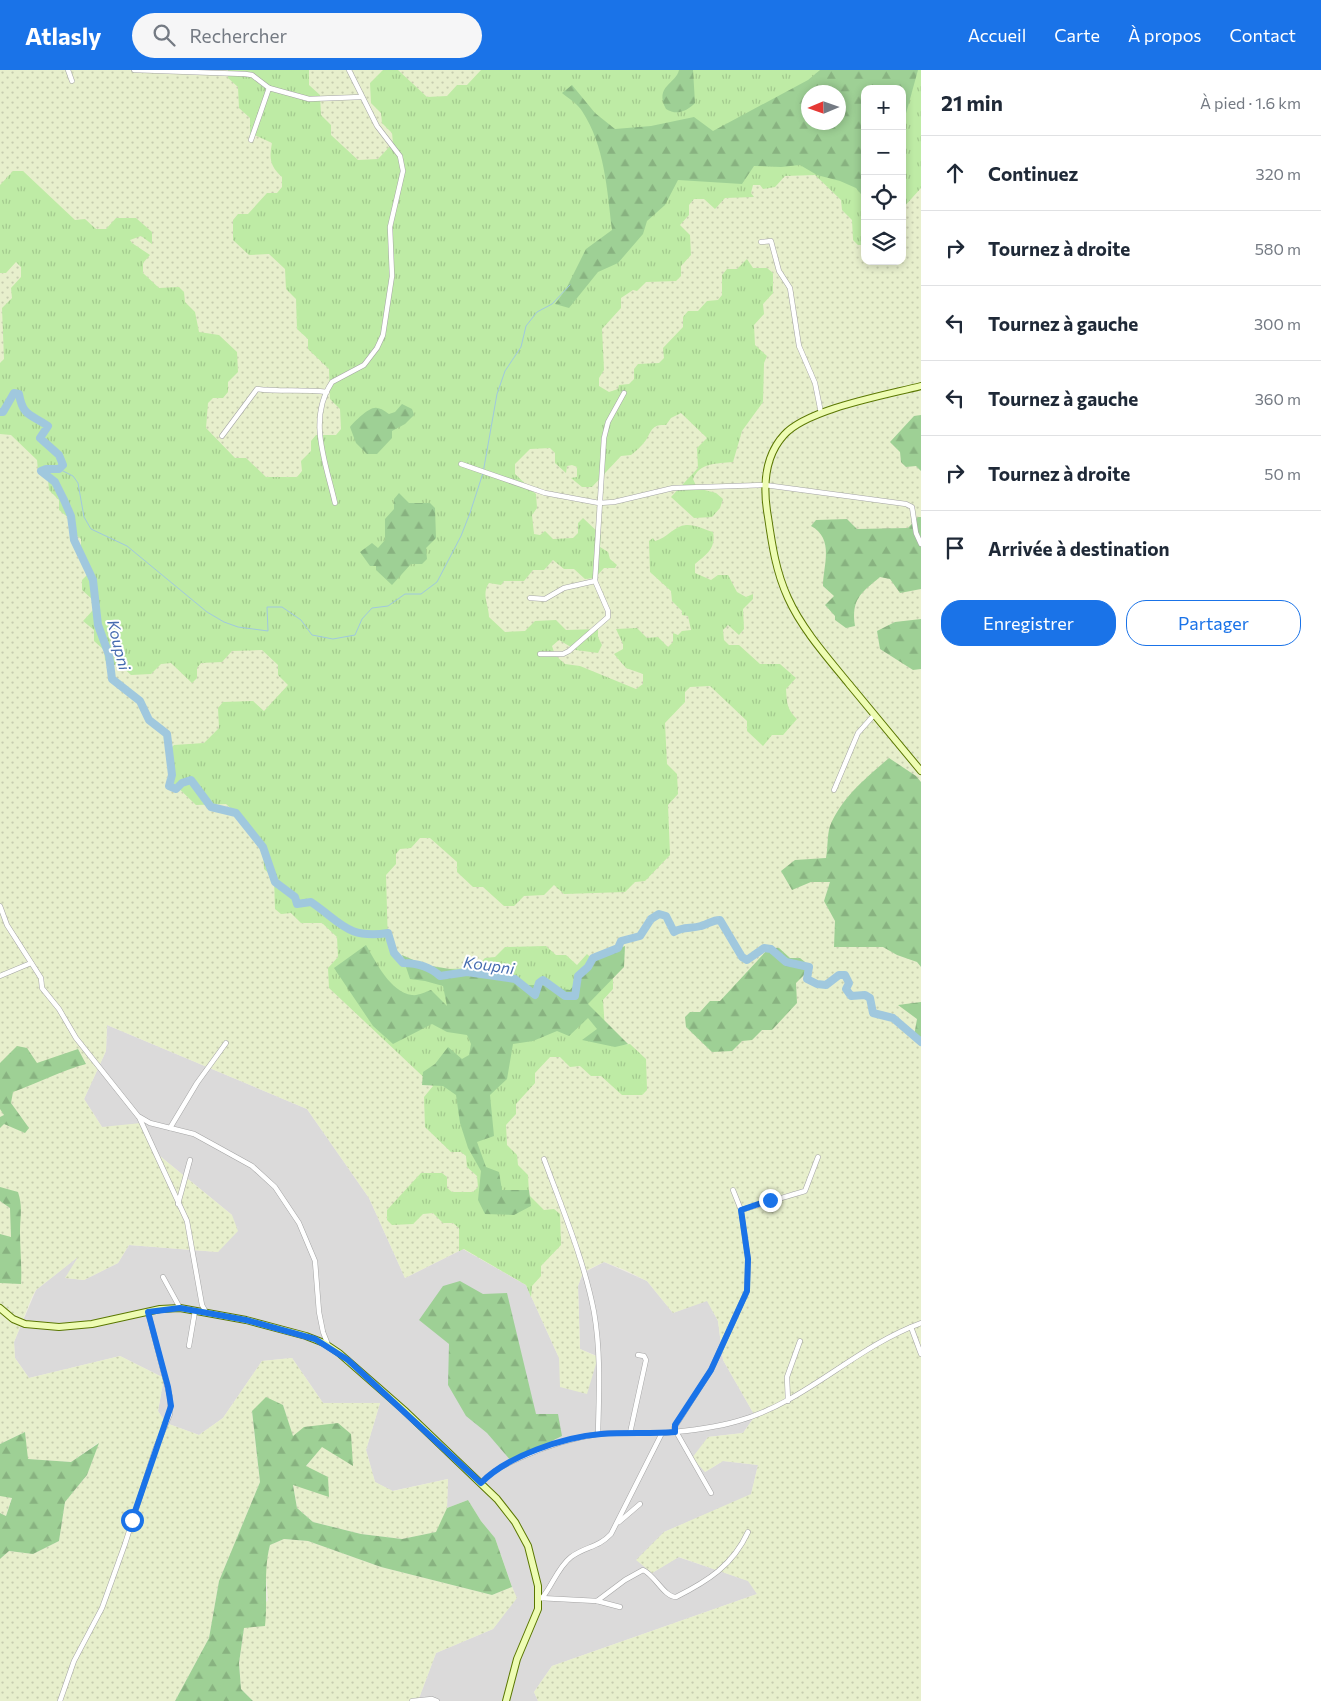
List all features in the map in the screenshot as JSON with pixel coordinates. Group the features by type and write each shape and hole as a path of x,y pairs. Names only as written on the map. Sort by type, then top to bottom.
{"street":[{"path":"68,70 72,81"},
{"path":"134,70 245,74 252,75 269,88 318,100 362,97"},
{"path":"334,503 318,428 319,415 332,382 364,364 377,348 383,335 390,296 390,227 402,177 403,163 400,156 377,126 349,70"},
{"path":"251,140 269,88"},
{"path":"761,242 772,241 779,271 790,288 799,346 815,383 821,413"},
{"path":"921,386 821,413 784,434 771,455 765,485 776,561 789,600 822,650 921,771"},
{"path":"222,436 256,389 280,392 300,389 327,392"},
{"path":"540,654 562,654 569,651 608,617 608,611 595,581 598,503 606,430 624,393"},
{"path":"461,464 545,493 598,503 622,501 673,488 765,485 906,504 912,507 916,533 921,544"},
{"path":"530,598 545,599 564,588 595,581"},
{"path":"834,790 860,730 874,715"},
{"path":"0,906 7,925 41,978 42,988 59,1009 76,1038 138,1116 187,1222 202,1305 206,1312"},
{"path":"0,976 30,963"},
{"path":"170,1128 197,1083 226,1043"},
{"path":"138,1116 150,1123 194,1134 252,1166 275,1187 299,1223 315,1261 323,1332 327,1344 404,1410 481,1483 506,1510 522,1533 532,1559 540,1598"},
{"path":"741,1210 805,1190 818,1157"},
{"path":"544,1159 570,1230 594,1313 598,1352 598,1434"},
{"path":"178,1204 190,1160"},
{"path":"711,1493 675,1432 675,1425 711,1370 747,1291 748,1259 741,1210 733,1190"},
{"path":"163,1276 180,1308"},
{"path":"0,1308 19,1322 48,1326 92,1324 148,1312 180,1308 206,1312 306,1336 332,1348"},
{"path":"189,1346 195,1310"},
{"path":"60,1701 74,1661 99,1614 109,1590 155,1450 170,1414 169,1392 148,1312"},
{"path":"481,1483 493,1470 529,1454 598,1434 675,1432 719,1426 739,1421 788,1401 911,1327 921,1323"},
{"path":"911,1327 921,1354"},
{"path":"788,1401 787,1377 800,1341"},
{"path":"630,1433 646,1360 644,1356 638,1355"},
{"path":"617,1523 662,1433"},
{"path":"506,1701 510,1681 535,1619 540,1598 569,1559 585,1548 598,1546 617,1523 640,1504"},
{"path":"597,1602 625,1580 643,1570 655,1578 672,1597 676,1597 716,1576 734,1558 748,1532"},
{"path":"540,1598 597,1602 620,1607"},
{"path":"412,1701 432,1699 437,1701"}],"shaded area":[{"path":"107,1025 307,1109 369,1198 405,1278 463,1249 526,1285 559,1358 597,1356 580,1349 578,1286 583,1273 604,1262 647,1281 673,1313 707,1300 718,1321 723,1360 755,1416 743,1433 708,1437 705,1472 723,1461 758,1465 751,1495 664,1532 652,1573 678,1557 749,1581 757,1594 552,1666 534,1692 538,1701 418,1701 436,1653 493,1629 516,1598 495,1538 481,1521 468,1500 447,1508 448,1479 392,1491 375,1482 366,1450 380,1403 323,1403 292,1358 262,1361 223,1418 199,1435 166,1423 158,1411 164,1378 120,1356 29,1378 15,1358 14,1342 36,1290 79,1256 66,1278 84,1280 118,1263 129,1245 218,1252 232,1215 155,1152 102,1127 84,1099 106,1051"}],"green space":[{"path":"0,70 921,70 921,1701 538,1701 534,1692 552,1666 757,1594 748,1581 679,1557 652,1573 636,1560 664,1532 751,1494 758,1465 723,1461 705,1472 692,1458 708,1437 743,1433 755,1416 723,1360 718,1321 707,1301 673,1313 647,1281 625,1270 604,1262 583,1272 578,1286 580,1349 598,1357 587,1394 560,1387 559,1358 526,1285 463,1249 405,1278 369,1198 307,1109 107,1025 106,1051 84,1099 102,1127 141,1123 155,1152 232,1215 238,1231 218,1252 129,1245 118,1263 84,1280 65,1278 78,1257 36,1290 32,1297 14,1342 15,1358 29,1378 120,1356 164,1378 158,1411 166,1423 199,1435 223,1418 262,1361 292,1358 323,1403 380,1403 366,1450 375,1482 393,1491 448,1479 447,1508 437,1532 402,1539 361,1534 313,1522 297,1508 293,1484 321,1447 351,1434 293,1437 283,1405 252,1412 260,1482 219,1581 209,1638 175,1701 0,1701 0,1559 9,1551 33,1554 59,1541 65,1502 87,1475 98,1443 71,1462 27,1459 25,1432 0,1444"},
{"path":"228,70 309,70 309,85 320,95 321,115 331,125 331,135 358,160 378,159 393,143 392,133 382,123 381,113 371,103 370,83 383,70 398,70 427,97 447,96 457,85 467,85 481,70 921,70 921,188 906,205 906,85 861,85 861,245 858,245 853,240 852,220 842,210 841,200 815,175 785,176 775,187 763,189 760,185 753,185 751,193 754,197 725,198 715,209 704,199 694,199 689,205 689,215 680,225 690,235 691,255 681,266 681,276 676,281 646,282 637,291 633,290 621,298 621,308 602,329 604,370 599,378 599,386 609,392 618,389 619,385 629,384 634,379 634,369 638,364 659,363 664,358 663,348 683,327 683,317 688,311 698,311 707,301 718,300 722,295 722,275 727,269 737,269 747,259 753,268 767,268 773,273 773,293 763,304 764,314 754,325 755,345 767,356 764,363 763,402 742,431 733,462 704,467 696,473 693,479 697,488 716,493 723,499 720,508 712,517 694,518 671,497 698,468 697,448 707,438 681,413 671,418 666,425 653,428 639,448 631,455 621,456 592,487 582,487 571,478 577,477 577,467 567,466 566,473 555,463 555,453 550,448 530,449 515,464 515,474 536,494 537,508 532,515 534,534 540,535 545,531 553,539 573,538 578,533 578,523 583,518 601,535 600,547 608,552 610,559 617,565 615,568 604,568 595,578 585,579 574,569 564,569 553,560 544,570 533,570 524,581 504,581 501,585 489,583 485,596 489,617 505,632 525,631 535,621 556,620 566,630 598,629 598,637 602,645 598,653 576,650 559,640 552,646 555,655 565,664 580,666 636,689 643,684 643,674 626,668 614,654 623,649 623,644 616,629 637,628 647,638 658,637 668,647 673,642 673,633 678,635 682,631 691,630 688,616 682,615 682,611 672,601 671,591 650,572 649,541 653,538 655,541 682,526 696,526 713,532 714,538 710,551 695,564 695,573 711,580 718,575 728,575 737,592 746,597 753,594 753,599 743,609 744,629 739,635 728,625 723,630 724,640 729,645 739,645 760,664 780,664 796,678 786,689 788,706 797,719 783,735 772,735 763,746 747,731 747,721 710,686 690,687 685,692 685,702 665,723 667,764 677,774 678,794 668,805 670,855 645,881 635,882 625,892 564,894 554,885 544,895 524,896 514,906 504,906 483,887 473,887 457,872 457,862 430,838 420,838 411,848 400,849 396,854 396,864 386,875 388,946 415,970 475,968 485,958 495,957 505,947 546,946 556,955 566,955 577,965 587,954 613,979 613,989 603,1000 605,1030 620,1045 630,1044 646,1059 647,1090 642,1095 622,1095 601,1076 591,1076 580,1066 570,1067 560,1057 550,1057 535,1073 535,1083 516,1104 516,1114 506,1125 507,1145 517,1155 518,1165 528,1175 529,1195 544,1210 554,1209 560,1214 561,1245 541,1266 541,1276 532,1286 531,1297 526,1285 464,1249 459,1251 459,1228 453,1223 443,1223 433,1213 423,1214 413,1224 392,1225 387,1220 387,1210 421,1173 442,1173 447,1177 447,1188 452,1192 473,1192 478,1187 477,1176 467,1167 466,1156 461,1152 451,1152 425,1127 424,1097 433,1086 329,988 328,968 338,957 337,937 322,923 301,923 291,913 281,914 275,909 274,878 264,869 263,848 253,838 252,828 226,804 196,805 170,780 169,750 174,745 204,743 219,728 218,708 223,702 253,701 264,711 288,685 278,675 278,665 262,650 232,651 222,662 201,663 197,668 197,678 192,683 171,663 161,664 151,674 131,675 120,665 110,665 105,660 104,650 94,641 94,630 83,621 93,610 93,600 82,590 82,580 92,570 81,560 81,539 70,530 70,519 59,510 59,500 49,490 48,480 38,470 37,460 11,435 0,434 0,363 4,359 2,308 12,298 11,288 21,277 21,267 16,262 6,273 0,273 0,185 13,171 23,171 75,220 85,219 96,229 106,229 116,218 136,218 152,232 152,244 141,236 130,240 150,255 143,263 143,273 159,288 179,287 184,292 185,302 195,312 199,332 219,335 237,352 238,372 228,382 228,392 223,398 213,398 208,403 206,428 235,458 246,458 266,477 297,477 302,471 301,461 311,451 311,441 316,435 336,435 341,429 340,409 330,399 329,369 308,349 308,339 297,329 296,299 286,289 285,269 269,254 249,255 233,240 233,220 238,214 248,214 267,193 277,193 282,187 282,177 271,162 272,143 250,133 250,118 239,108 238,87 228,78"},
{"path":"679,70 693,70 695,103 685,110 674,112 666,109 663,95 664,90"},
{"path":"820,70 918,70 906,114 906,85 861,85 861,194 856,188 840,181 817,175 800,165 781,167 754,166 742,184 678,180 665,205 647,221 643,234 618,263 598,272 569,308 555,304 566,289 586,249 612,230 604,169 596,139 580,108 562,93 572,85 595,113 615,129 651,126 694,117 713,131 808,80"},
{"path":"402,404 412,409 414,415 405,424 392,431 392,438 377,454 367,454 356,443 350,427 371,409 379,408 389,414 395,412"},
{"path":"921,415 921,471 916,466 906,467 901,462 900,452 890,442 914,416"},
{"path":"399,493 409,503 430,503 435,508 436,538 426,548 427,559 422,564 411,564 392,585 376,570 376,566 370,566 360,552 372,543 378,548 385,540 385,519 394,509 394,499"},
{"path":"918,517 921,517 921,589 900,593 890,579 880,577 859,597 855,609 855,626 846,628 835,620 835,616 825,605 834,596 823,586 826,562 825,545 818,531 811,526 816,520 847,519 857,529 908,528"},
{"path":"921,619 921,669 913,670 880,649 877,631 895,622"},
{"path":"889,758 916,776 921,782 921,967 917,962 897,955 883,947 834,947 835,921 824,901 830,882 811,882 792,890 781,871 795,860 826,858 830,826 841,806 855,789"},
{"path":"366,945 384,975 397,988 404,993 412,995 431,990 447,1006 443,986 410,979 402,955 425,965 500,977 523,985 541,985 570,990 596,957 625,946 624,967 588,1004 628,1044 615,1047 582,1040 597,1029 588,1018 569,1036 557,1031 533,1041 513,1044 507,1079 490,1095 494,1136 477,1142 486,1167 499,1172 502,1190 529,1190 531,1206 514,1215 485,1214 478,1200 481,1171 468,1148 460,1123 456,1095 443,1086 422,1085 423,1072 435,1064 448,1047 462,1059 469,1055 471,1044 467,1035 447,1032 432,1024 393,1044 373,1026 334,968"},
{"path":"769,948 779,948 790,958 800,958 805,962 806,973 796,983 797,1003 772,1030 762,1030 752,1040 742,1041 732,1051 712,1052 686,1027 685,1017 690,1012 700,1012 710,1001 720,1001"},
{"path":"921,1002 921,1037 914,1036 917,1019 898,1005"},
{"path":"17,1046 27,1048 37,1063 78,1049 86,1064 13,1092 11,1103 29,1128 25,1133 4,1124 0,1128 0,1117 4,1115 0,1109 0,1063"},
{"path":"0,1187 18,1192 20,1197 21,1284 0,1283 0,1234 11,1237 10,1208 0,1201"},
{"path":"460,1281 483,1294 507,1293 536,1414 558,1414 562,1436 511,1461 487,1433 466,1416 448,1385 449,1344 419,1320 443,1286"},
{"path":"266,1397 283,1405 293,1436 304,1427 338,1423 351,1434 353,1466 322,1447 306,1466 328,1477 329,1497 293,1485 297,1508 313,1522 361,1534 402,1539 436,1532 447,1508 468,1500 481,1521 495,1538 512,1587 492,1595 381,1567 308,1541 284,1539 270,1545 266,1575 265,1626 244,1628 239,1663 241,1689 253,1701 175,1701 209,1638 219,1581 260,1482 252,1411"},
{"path":"25,1432 28,1459 71,1462 99,1443 87,1475 65,1502 59,1541 33,1554 9,1551 0,1559 0,1513 6,1516 12,1498 0,1496 0,1444"},
{"path":"0,1495 12,1497 6,1516 0,1513"},
{"path":"284,1539 308,1541 381,1567 492,1595 512,1587 517,1598 493,1629 436,1653 418,1701 253,1701 241,1689 239,1663 244,1628 268,1600 265,1567 270,1545"}],"waterway":[{"path":"59,469 73,476 78,483 84,517 91,529 127,546 207,612 224,622 238,627 268,631 267,607 282,607 301,620 312,635 333,639 355,635 362,619 372,608 388,606 405,594 421,594 437,582 461,536 483,473 497,394 505,371 521,347 526,326 537,312 552,304 570,285"},
{"name":"Koupni","path":"0,412 3,412 14,393 19,394 25,411 48,426 40,438 59,455 63,465 59,469 41,471 55,482 64,500 71,516 74,540 93,580 98,625 109,655 112,679 140,701 149,720 167,734 172,775 169,786 176,789 182,783 191,780 211,807 236,813 263,847 275,882 295,897 297,904 311,902 346,928 363,934 388,933 394,953 403,963 423,966 440,976 467,972 515,979 535,995 539,983 543,980 565,996 575,996 578,976 588,967 593,958 618,948 621,941 640,936 651,919 659,914 666,916 674,932 720,920 742,957 747,960 764,948 771,949 786,962 809,967 807,979 817,984 826,985 839,975 845,975 849,983 846,989 851,996 865,995 870,998 873,1013 893,1018 921,1042"}],"route":[{"path":"132,1520 155,1450 170,1414 171,1406 168,1387 148,1312 166,1308 187,1309 255,1322 324,1343 348,1360 481,1483 493,1470 504,1465 548,1447 584,1437 613,1433 675,1432 675,1425 711,1370 747,1291 748,1259 741,1210 770,1200"}]}
